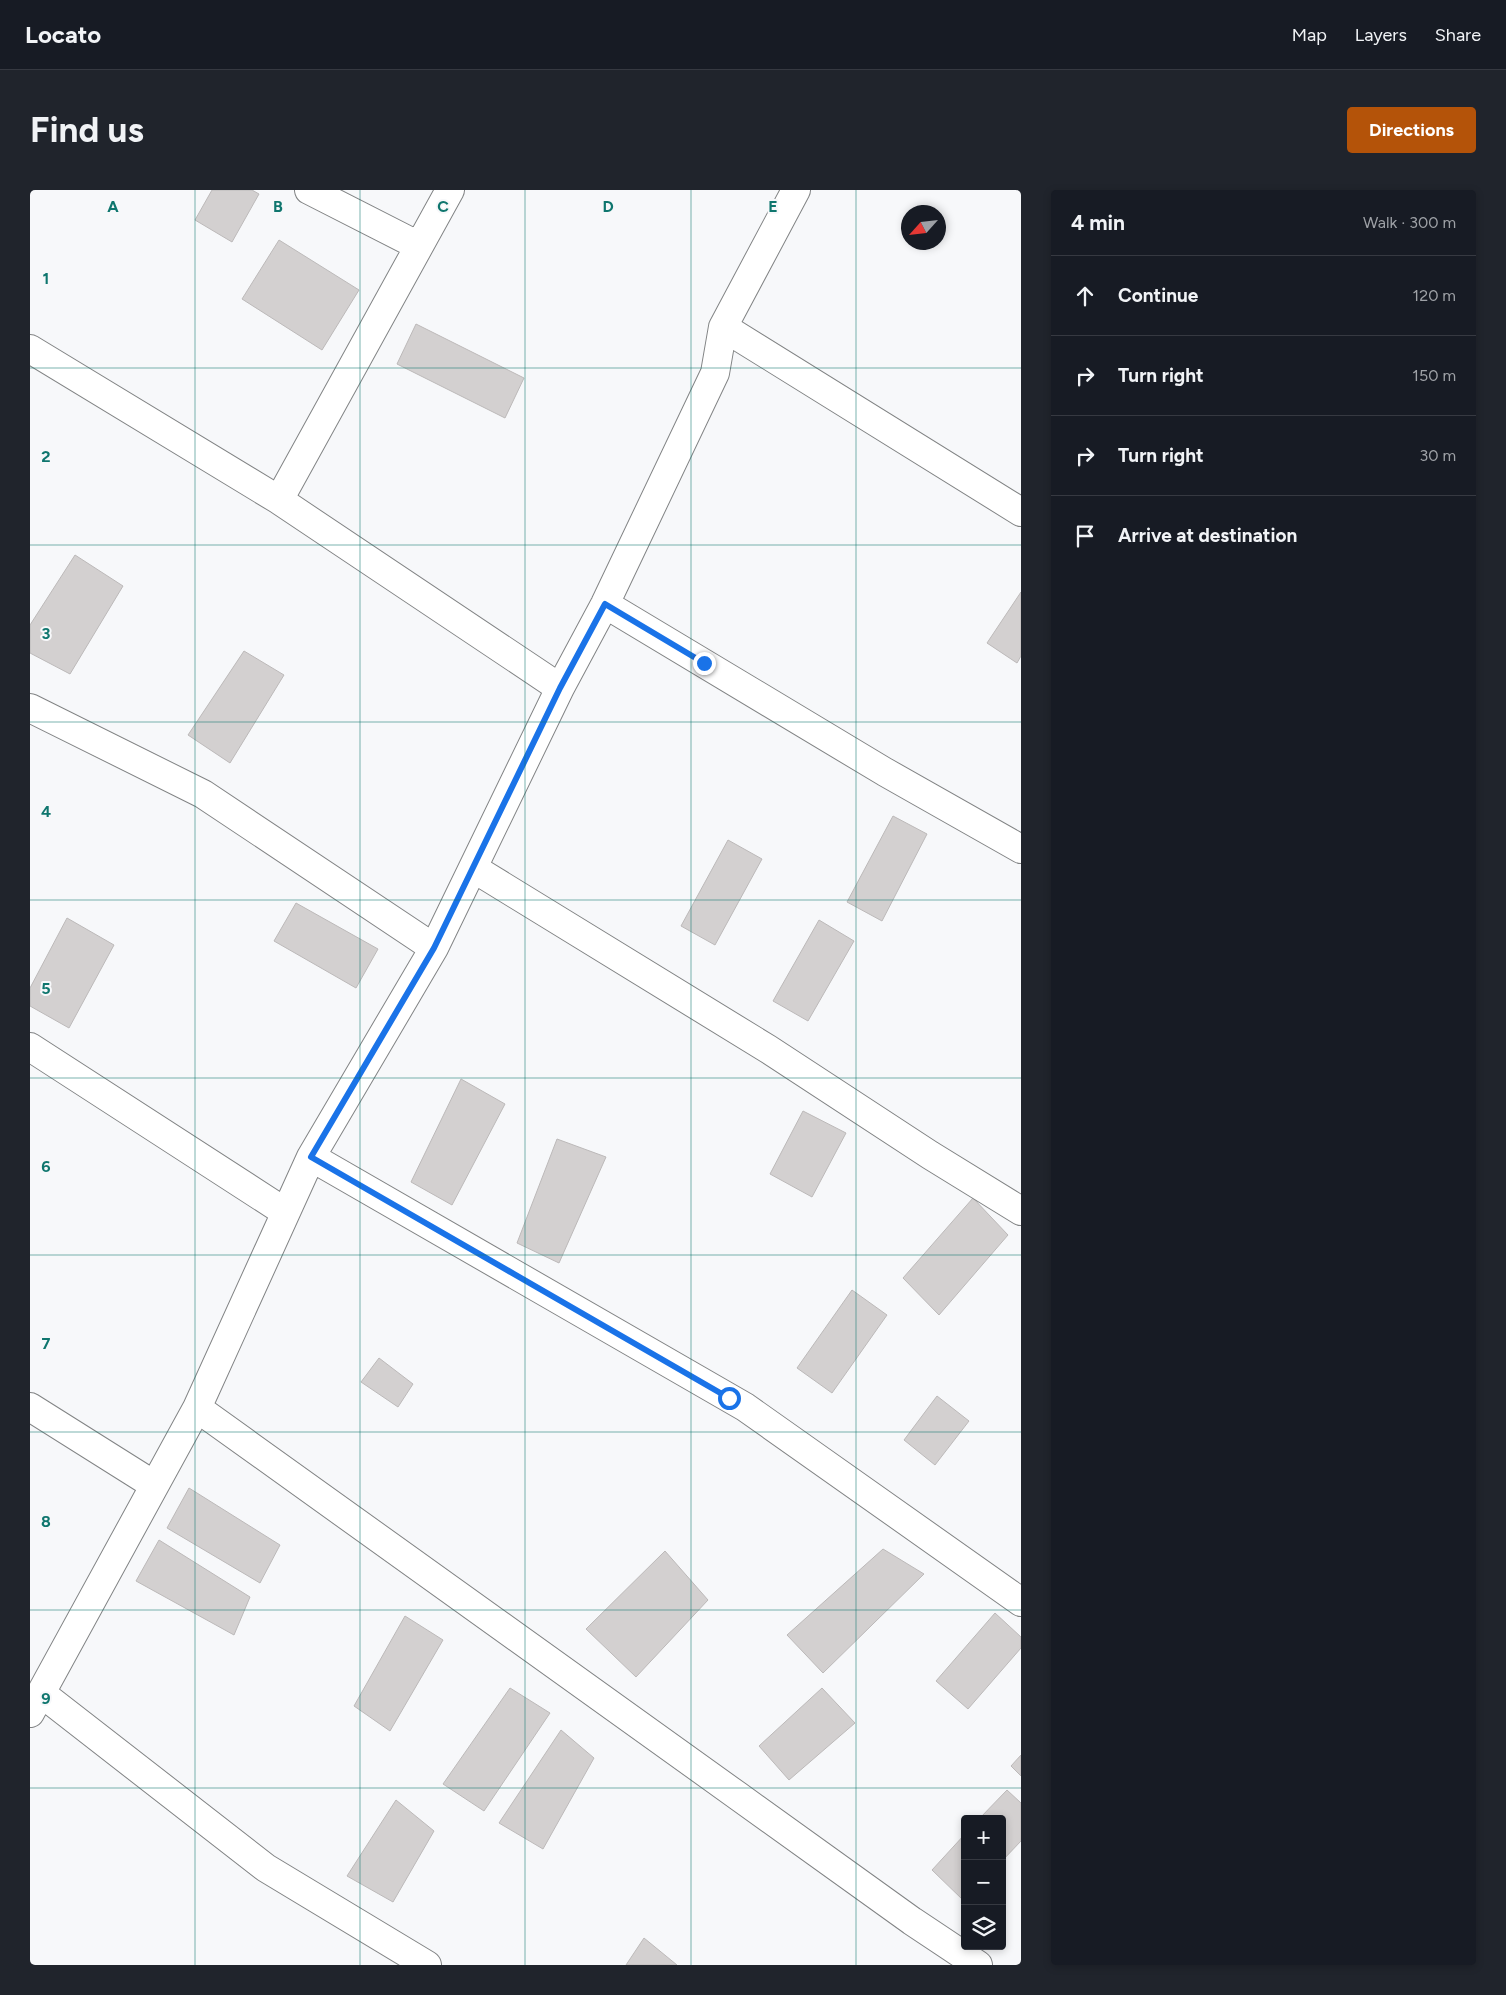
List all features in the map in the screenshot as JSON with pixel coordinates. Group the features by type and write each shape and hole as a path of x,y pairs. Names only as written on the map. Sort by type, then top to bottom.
{"street":[{"path":"308,190 419,246"},
{"path":"279,500 450,190"},
{"path":"427,1965 266,1868 35,1703 197,1408 311,1157 434,948 560,688 605,604 715,372 723,327 796,190"},
{"path":"723,327 1021,512"},
{"path":"30,349 279,500 560,688"},
{"path":"605,604 885,772 1021,849"},
{"path":"30,708 203,794 434,948"},
{"path":"473,868 768,1049 930,1155 1021,1211"},
{"path":"30,1047 285,1212"},
{"path":"311,1157 745,1407 1021,1602"},
{"path":"30,1407 154,1485"},
{"path":"197,1408 754,1808 978,1965"}],"building":[{"path":"212,190 252,190 259,194 232,242 195,220"},
{"path":"279,240 359,290 322,350 242,299"},
{"path":"416,324 524,378 505,418 397,364"},
{"path":"75,555 123,586 70,674 30,653 30,625"},
{"path":"1021,592 1021,656 1017,663 987,643"},
{"path":"244,651 284,675 230,763 188,735"},
{"path":"893,816 927,834 882,921 847,902"},
{"path":"728,840 762,859 715,945 681,926"},
{"path":"296,903 378,949 356,988 274,941"},
{"path":"67,918 114,945 69,1028 30,1006 30,988"},
{"path":"819,920 854,941 808,1021 773,1001"},
{"path":"461,1079 505,1104 452,1205 411,1182"},
{"path":"803,1111 846,1133 812,1197 770,1174"},
{"path":"557,1139 606,1157 559,1263 517,1243"},
{"path":"973,1198 1008,1235 939,1315 903,1278"},
{"path":"852,1290 887,1315 832,1393 797,1368"},
{"path":"379,1358 413,1384 398,1407 361,1382"},
{"path":"937,1396 969,1421 935,1465 904,1440"},
{"path":"189,1488 280,1545 260,1583 167,1528"},
{"path":"159,1540 250,1597 234,1635 136,1581"},
{"path":"883,1549 924,1574 823,1673 787,1635"},
{"path":"665,1551 708,1600 636,1677 586,1629"},
{"path":"995,1613 1021,1637 1021,1648 968,1709 936,1681"},
{"path":"405,1616 443,1640 390,1731 354,1706"},
{"path":"510,1688 550,1713 484,1811 443,1784"},
{"path":"822,1688 855,1723 789,1780 759,1746"},
{"path":"561,1730 594,1758 543,1849 499,1823"},
{"path":"1021,1755 1021,1776 1011,1766"},
{"path":"1007,1790 1021,1803 1021,1841 1006,1857 1006,1815 983,1815"},
{"path":"396,1800 434,1831 393,1902 347,1876"},
{"path":"961,1838 961,1898 932,1870"},
{"path":"644,1938 677,1965 626,1965"}],"route":[{"path":"704,663 605,604 560,688 434,948 311,1157 729,1398"}]}
